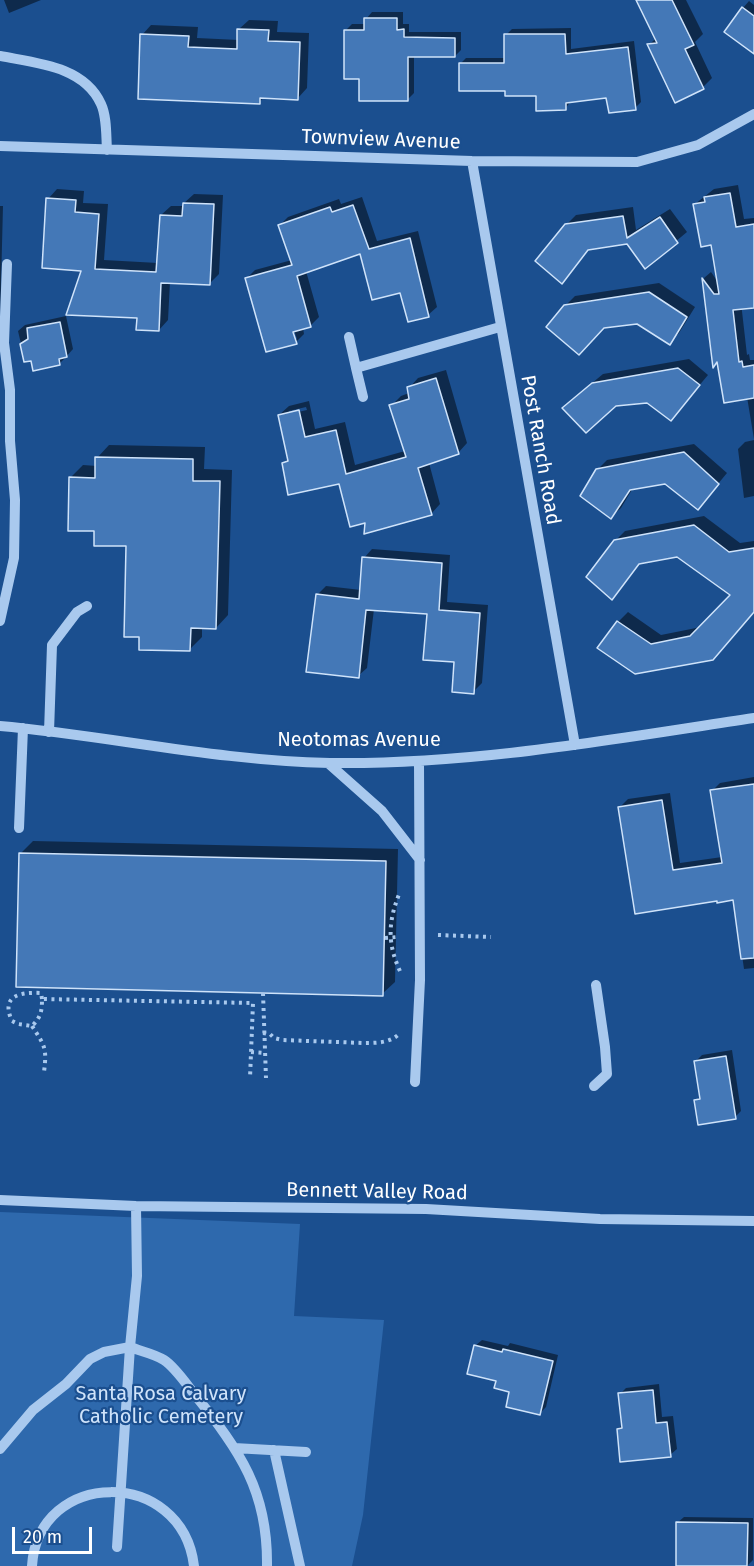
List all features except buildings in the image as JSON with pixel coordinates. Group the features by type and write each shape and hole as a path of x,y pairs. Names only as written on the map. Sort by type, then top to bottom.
{"street":[{"path":"0,56 66,70 89,85 102,104 107,150"},
{"name":"Townview Avenue","path":"0,146 472,161 637,162 698,144 753,117"},
{"name":"Post Ranch Road","path":"472,161 575,745"},
{"path":"0,621 14,558 15,500 10,441 10,390 4,343 7,264"},
{"path":"356,368 500,327"},
{"path":"349,337 363,397"},
{"path":"49,732 52,645 76,612 87,606"},
{"name":"Neotomas Avenue","path":"0,726 237,756 328,762 419,762 575,745 754,718"},
{"path":"19,828 22,728"},
{"path":"328,762 382,811 420,860"},
{"path":"415,1082 420,980 419,762"},
{"path":"594,1086 607,1074 596,986"},
{"name":"Bennett Valley Road","path":"0,1200 136,1206 426,1209 600,1219 754,1221"},
{"path":"117,1547 129,1347 137,1276 136,1206"},
{"path":"0,1449 33,1410 66,1384 90,1359 104,1352 129,1347 165,1360 220,1426 248,1468 260,1503 265,1529 267,1566"},
{"path":"234,1448 306,1452"},
{"path":"274,1450 300,1566"},
{"path":"32,1566 35,1547 41,1534 57,1513 80,1497 93,1493 121,1491 146,1498 168,1512 184,1532 194,1566"}],"path":[{"path":"402,890 391,916 391,952 402,978"},
{"path":"435,935 491,937"},
{"path":"385,938 397,937"},
{"path":"32,1026 42,1012 41,993 14,995 9,1000 7,1008 12,1021 32,1026 44,1044 46,1053 44,1072"},
{"path":"263,993 262,1017 266,1078"},
{"path":"42,999 253,1004 250,1078"},
{"path":"263,1033 282,1040 378,1043 394,1038 402,1031"},
{"path":"251,1052 265,1053"}],"green space":[{"name":"Santa Rosa Calvary Catholic Cemetery","path":"0,1212 300,1224 294,1316 384,1320 363,1515 352,1566 0,1566"}]}
